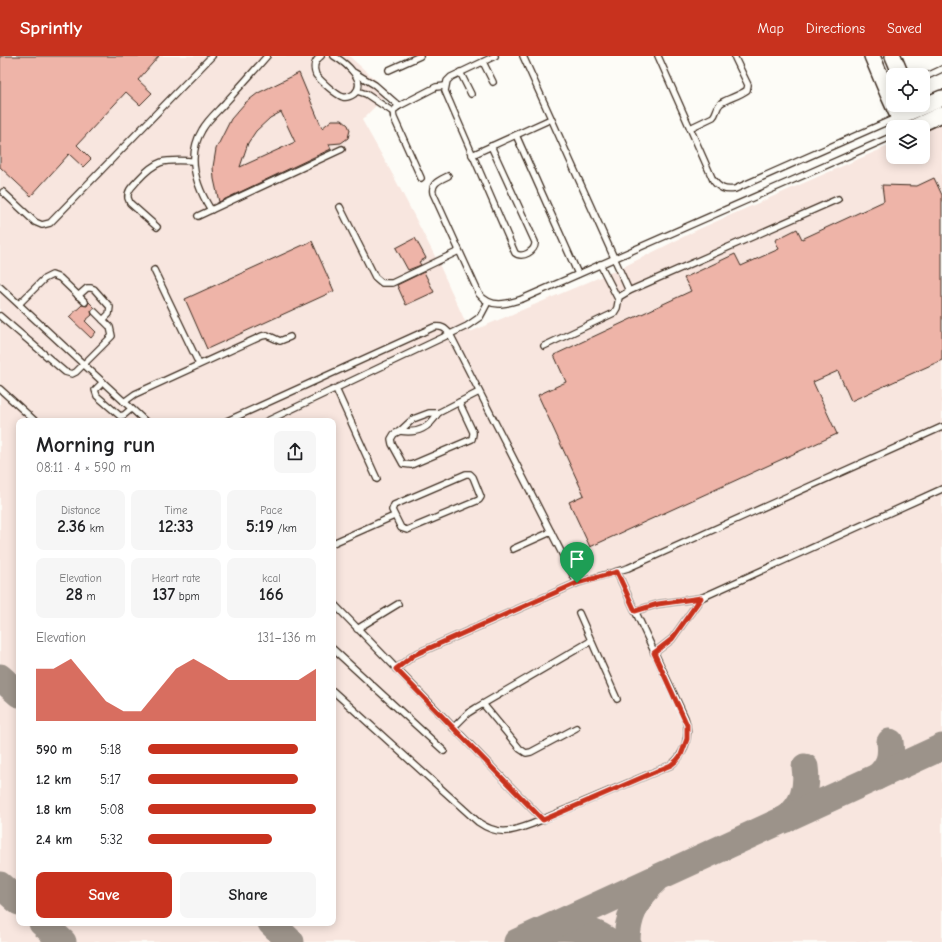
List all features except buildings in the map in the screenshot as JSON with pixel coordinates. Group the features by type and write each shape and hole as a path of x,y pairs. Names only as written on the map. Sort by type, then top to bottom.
{"street":[{"path":"872,56 886,85"},
{"path":"893,56 898,68"},
{"path":"930,102 942,98"},
{"path":"906,119 915,112"},
{"path":"906,119 942,114"}],"lane":[{"path":"3,192 35,222 42,225 50,223 212,56"},
{"path":"211,210 200,191 196,179 193,161 196,143 207,123 268,56"},
{"path":"319,56 314,68 315,72 319,78 343,97 350,96 357,91 358,80 354,73"},
{"path":"334,56 354,73 375,85 399,106"},
{"path":"389,70 420,56"},
{"path":"491,146 536,245 533,250 520,255 515,253 446,96 445,86 450,77 495,56"},
{"path":"523,56 629,290"},
{"path":"658,56 713,180 721,188 730,190 735,189 906,119"},
{"path":"690,128 713,117 716,114 717,108 720,104 747,90 748,85 735,58"},
{"path":"483,62 493,82"},
{"path":"930,75 942,69"},
{"path":"460,72 471,94"},
{"path":"421,178 394,118 393,112 395,108 399,106 436,88 445,86"},
{"path":"357,91 366,94 393,112"},
{"path":"472,155 551,119"},
{"path":"516,135 578,274"},
{"path":"448,176 434,184 432,190 479,294 488,302 501,304 516,301 886,139"},
{"path":"198,216 342,149"},
{"path":"158,227 130,203 128,198 129,190 148,169 159,162 172,160 193,161"},
{"path":"618,299 629,290 838,199"},
{"path":"340,207 375,277 382,283 392,283 459,251"},
{"path":"544,346 614,312 617,308 618,299 600,264"},
{"path":"154,270 199,364"},
{"path":"19,304 44,279 52,275 60,278 85,302"},
{"path":"0,287 142,418"},
{"path":"78,296 87,288 94,289 110,307 109,314 103,320"},
{"path":"273,418 475,321 483,313 488,302"},
{"path":"0,316 67,374 74,374 112,336 112,330 95,312"},
{"path":"234,418 434,327 442,327 450,334 577,583"},
{"path":"124,402 135,394 262,336 267,335 280,341 290,337"},
{"path":"103,382 96,388 95,392 107,405 120,416 124,416 131,408"},
{"path":"0,389 32,418"},
{"path":"336,389 377,479"},
{"path":"459,402 473,432 473,437 470,440 411,465 406,465 402,462 391,441 394,434 400,431 406,424 421,415 438,413 459,402 479,392"},
{"path":"400,431 408,432 423,429 429,425 438,413"},
{"path":"396,669 414,655 425,650 577,583 628,568 942,427"},
{"path":"466,474 472,475 481,497 479,500 407,530 400,528 394,516 392,510 394,505 466,474"},
{"path":"635,611 658,604 701,598 942,488"},
{"path":"336,542 394,516"},
{"path":"513,549 551,532"},
{"path":"336,694 478,822 486,828 504,832 512,831 543,820 671,765 681,755 687,739 687,725 617,572"},
{"path":"654,653 672,639 701,598"},
{"path":"357,628 398,604"},
{"path":"336,606 543,820"},
{"path":"579,613 616,699"},
{"path":"453,728 468,714 483,704 591,641"},
{"path":"336,652 444,751"},
{"path":"483,704 520,749 526,753 531,752 576,728"}],"shaded area":[{"path":"0,56 349,56 389,92 362,120 394,177 438,262 470,332 619,269 699,229 886,147 886,164 930,164 930,128 942,122 942,942 0,942"}],"taxiway":[{"path":"0,677 16,691"},
{"path":"877,777 889,761 890,742"},
{"path":"517,942 942,747"},
{"path":"786,819 797,808 803,796 806,782 805,767"},
{"path":"627,942 627,933 634,908 643,894 655,881"},
{"path":"0,885 16,899"},
{"path":"45,926 63,942"},
{"path":"274,926 291,942"},
{"path":"552,928 582,929 597,934 610,942"}],"route":[{"path":"617,572 635,611 658,604 701,598 672,639 664,647 654,653 685,718 688,732 687,739 681,755 671,765 543,820 396,669 414,655 577,583 617,572"}]}
